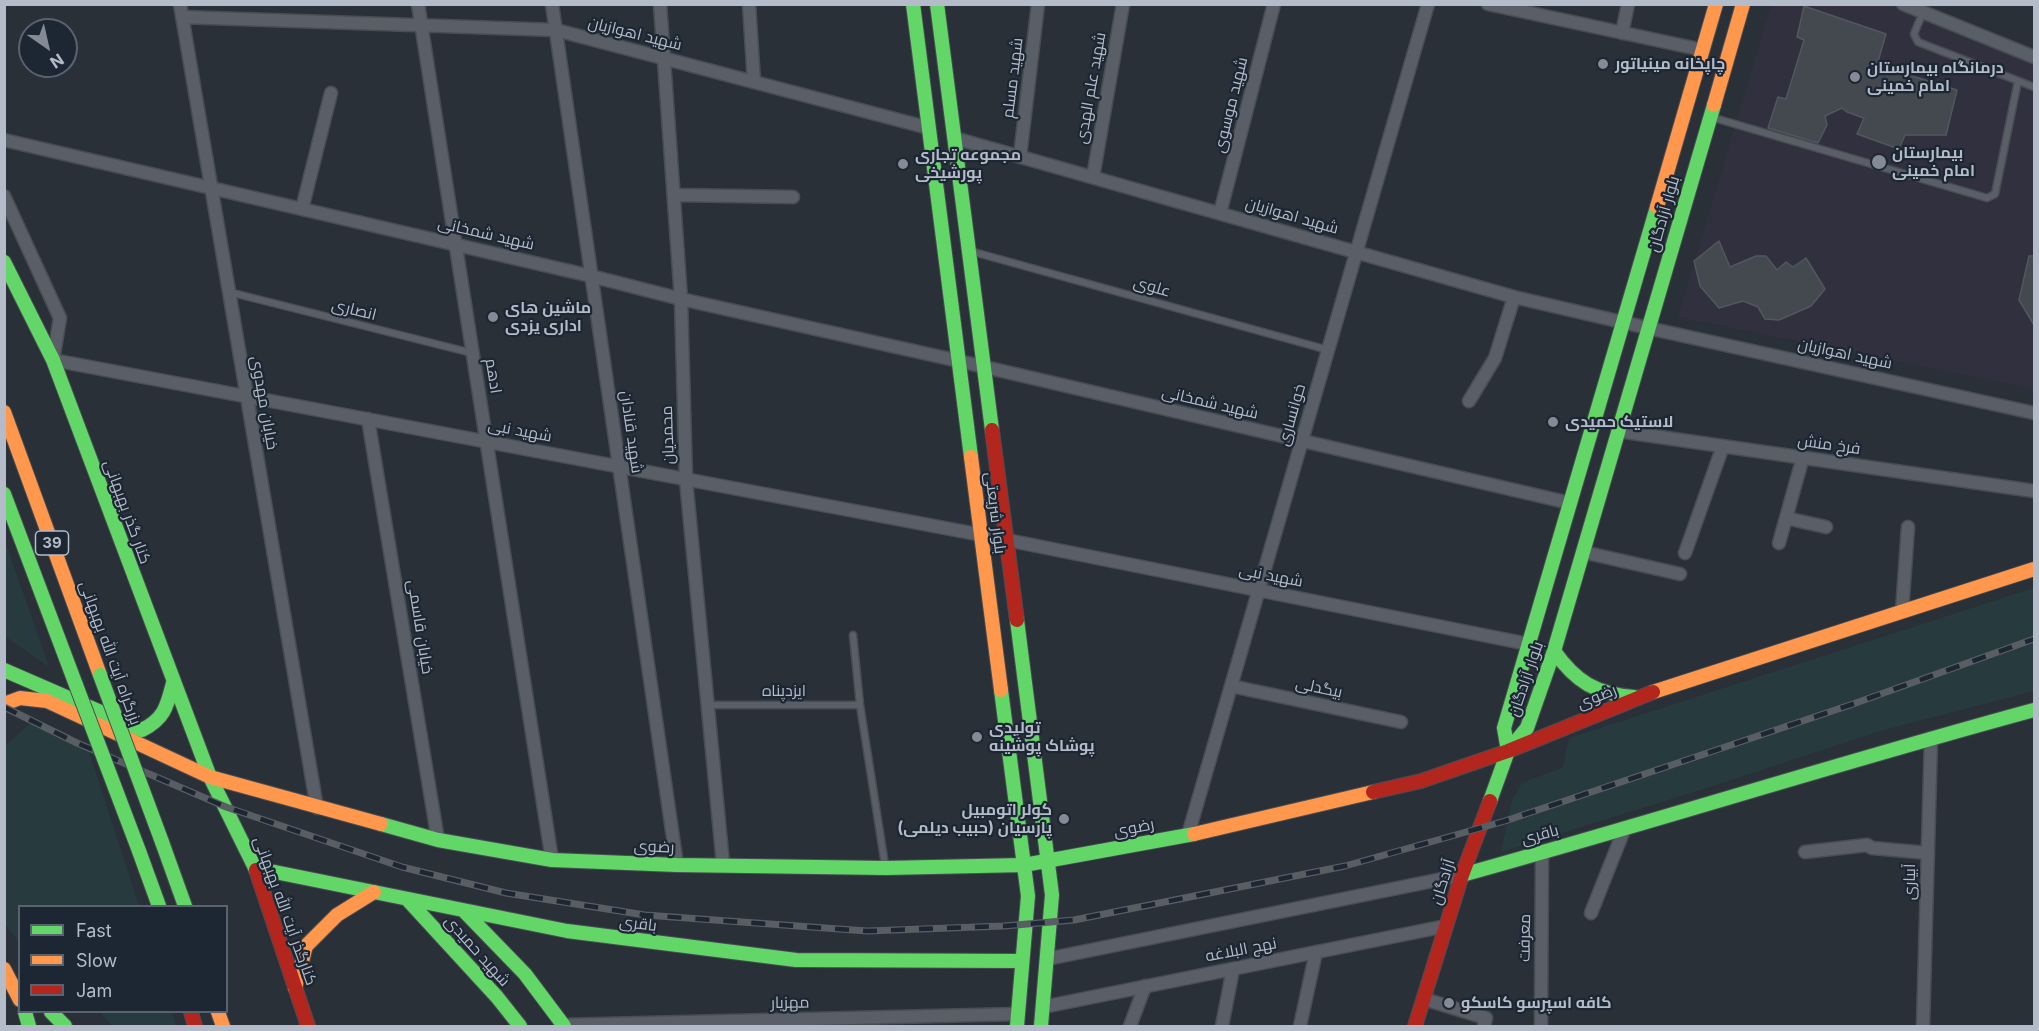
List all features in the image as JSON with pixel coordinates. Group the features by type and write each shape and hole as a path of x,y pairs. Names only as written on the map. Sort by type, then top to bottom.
{"main road":[{"name":"بلوار شریعتی","path":"913,4 1028,896 1017,1020"},
{"name":"بلوار شریعتی","path":"937,4 1052,895 1041,1026"},
{"name":"بلوار آزادگان","path":"1508,751 1504,729 1716,4"},
{"name":"بلوار آزادگان","path":"1508,751 1527,728 1554,651 1743,4"},
{"name":"کنار گذر بهبهانی","path":"4,262 53,360 210,777"},
{"name":"بزرگراه آیت الله بهبهانی","path":"4,412 185,905"},
{"name":"39","path":"4,494 159,905"},
{"name":"رضوی","path":"4,704 20,698 47,701 210,777 438,840 552,860 677,865 886,868 1024,865 1188,835 1389,790 1448,773 1639,697 2034,569"},
{"path":"1554,651 1565,668 1589,687 1618,697 1639,697"},
{"path":"4,670 142,730 157,723 166,709 173,683"},
{"name":"باقری","path":"1462,874 1624,830 1931,738 2034,710"},
{"name":"آزادگان","path":"1415,1026 1462,874 1508,751"},
{"name":"کنارگذر آیت الله بهبهانی","path":"210,777 255,868 308,1026"},
{"name":"باقری","path":"255,868 567,931 796,960 1022,961"},
{"path":"295,988 306,946 337,915 374,892"},
{"name":"شهید حمیدی","path":"407,899 520,1026"},
{"name":"شهید حمیدی","path":"463,910 525,974 563,1026"},
{"path":"4,962 18,976"},
{"path":"4,969 18,996"},
{"path":"53,1013 65,1026"}],"street":[{"name":"ادهم","path":"418,4 552,860"},
{"name":"شهید قنادان","path":"552,4 677,865"},
{"name":"محمدیان","path":"660,4 681,299 686,480 723,864"},
{"path":"749,4 754,82"},
{"name":"شهید مسلم","path":"1020,156 1038,4"},
{"name":"شهید علم الهدی","path":"1092,177 1123,4"},
{"name":"شهید موسوی","path":"1220,213 1274,4"},
{"name":"خوانساری","path":"1188,835 1428,4"},
{"path":"1488,4 1514,7 1702,50"},
{"path":"1622,33 1628,4"},
{"path":"1903,4 1924,8 2034,57"},
{"name":"شهید اهوازیان","path":"181,11 421,25 556,30 929,128"},
{"name":"خیابان مهدوی","path":"181,11 317,808"},
{"path":"302,209 331,93"},
{"name":"شهید اهوازیان","path":"954,138 1514,297 2034,413"},
{"name":"شهید شمخانی","path":"4,140 456,244 681,299 1570,503"},
{"path":"675,195 793,197"},
{"path":"4,196 60,318 53,360"},
{"path":"1469,400 1495,358 1514,297"},
{"name":"شهید نبی","path":"53,360 981,535 1006,542 1528,644"},
{"name":"خیابان قاسمی","path":"369,419 438,840"},
{"name":"فرخ منش","path":"1618,431 2034,491"},
{"path":"1685,552 1723,446"},
{"path":"1779,543 1803,457"},
{"path":"1786,518 1826,527"},
{"path":"1902,611 1908,527"},
{"path":"1582,552 1680,574"},
{"name":"بیگدلی","path":"1231,686 1401,722"},
{"name":"آبیاری","path":"1923,1026 1931,738"},
{"path":"1591,913 1624,830"},
{"path":"1805,852 1867,845 1872,848 1928,853"},
{"name":"معرفت","path":"1540,1026 1542,851"},
{"name":"باقری","path":"1047,959 1462,874"},
{"name":"نهج البلاغه","path":"1042,1007 1446,926"},
{"path":"1300,1026 1316,952"},
{"path":"1222,1026 1233,969"},
{"path":"1130,1026 1145,986"},
{"path":"1424,999 1486,1017 1484,1026"},
{"name":"مهزیار","path":"563,1026 1017,1020"}],"lane":[{"path":"1924,8 1914,34 1918,42 2034,87"},
{"path":"1710,117 1987,198 1995,194 2018,81"},
{"name":"علوی","path":"969,250 1328,350"},
{"name":"انصاری","path":"228,292 473,353"},
{"path":"853,635 861,705 886,868"},
{"name":"ایزدپناه","path":"707,705 861,705"}],"shaded area":[{"name":"بیمارستان امام خمینی","path":"1771,5 1891,5 2034,63 2034,389 1678,317"}],"green space":[{"path":"5,541 49,667 5,636"},
{"path":"2034,588 2034,691 1880,731 1501,852 1512,800 1522,783 1563,767 1569,738"},
{"path":"33,721 88,748 139,905 18,905 18,941 5,924 4,747"},
{"path":"101,1013 172,1013 176,1026 112,1026"}],"building":[{"name":"درمانگاه بیمارستان امام خمینی","path":"1804,6 1886,34 1877,65 1957,90 1946,135 1905,135 1899,149 1857,134 1864,118 1842,108 1825,116 1827,125 1818,143 1768,128 1778,97 1786,99 1804,40 1797,37"},
{"path":"1719,241 1730,267 1756,256 1766,256 1777,270 1786,262 1793,267 1806,258 1825,289 1811,306 1779,320 1765,319 1758,307 1743,301 1719,308 1700,286 1694,261"},
{"path":"2029,256 2034,256 2034,325 2019,300"}],"railway":[{"path":"4,707 77,743 226,807 402,867 506,893 645,915 867,931 1004,926 1074,920 1345,866 1505,821 1853,704 2034,639"}],"traffic: fast":[{"path":"913,4 971,457"},
{"path":"937,4 992,430"},
{"path":"1490,801 1508,751 1527,728 1554,651 1714,105"},
{"path":"1508,751 1504,728 1657,207"},
{"path":"4,262 53,360 210,777 256,870"},
{"path":"4,494 76,685"},
{"path":"1017,620 1052,895 1041,1026"},
{"path":"1554,651 1570,671 1588,684 1609,693 1634,697"},
{"path":"4,670 142,730 156,721 164,711 173,683"},
{"path":"100,675 162,842"},
{"path":"76,685 139,851"},
{"path":"1001,690 1028,896 1017,1026"},
{"path":"1462,875 2034,710"},
{"path":"381,824 438,840 552,860 677,865 886,868 1024,865 1194,834"},
{"path":"162,842 185,905"},
{"path":"139,851 159,905"},
{"path":"255,868 567,931 796,960 1022,961"},
{"path":"407,899 497,997 520,1026"},
{"path":"463,910 525,974 564,1026"},
{"path":"25,1013 29,1026"},
{"path":"52,1013 65,1026"}],"traffic: slow":[{"path":"1657,207 1716,4"},
{"path":"1714,105 1743,4"},
{"path":"4,412 100,675"},
{"path":"971,457 1001,690"},
{"path":"1653,692 2034,569"},
{"path":"4,704 20,698 47,701 210,777 381,824"},
{"path":"1194,834 1373,792"},
{"path":"295,988 306,946 337,915 374,892"},
{"path":"4,969 18,996"},
{"path":"218,1013 223,1026"}],"traffic: jam":[{"path":"992,430 1017,620"},
{"path":"1373,792 1421,781 1508,751 1653,692"},
{"path":"1415,1026 1462,875 1490,801"},
{"path":"256,870 308,1026"},
{"path":"191,1013 195,1026"}],"place":[{"name":"چاپخانه مینیاتور","path":"1603,64"},
{"name":"درمانگاه بیمارستان امام خمینی","path":"1855,77"},
{"name":"بیمارستان امام خمینی","path":"1879,162"},
{"name":"مجموعه تجاری پورشیخی","path":"903,164"},
{"name":"ماشین های اداری یزدی","path":"493,317"},
{"name":"لاستیک حمیدی","path":"1553,422"},
{"name":"تولیدی پوشاک پوشینه","path":"977,737"},
{"name":"کولر اتومبیل پارسیان (حبیب دیلمی)","path":"1064,819"},
{"name":"کافه اسپرسو کاسکو","path":"1449,1003"}]}
